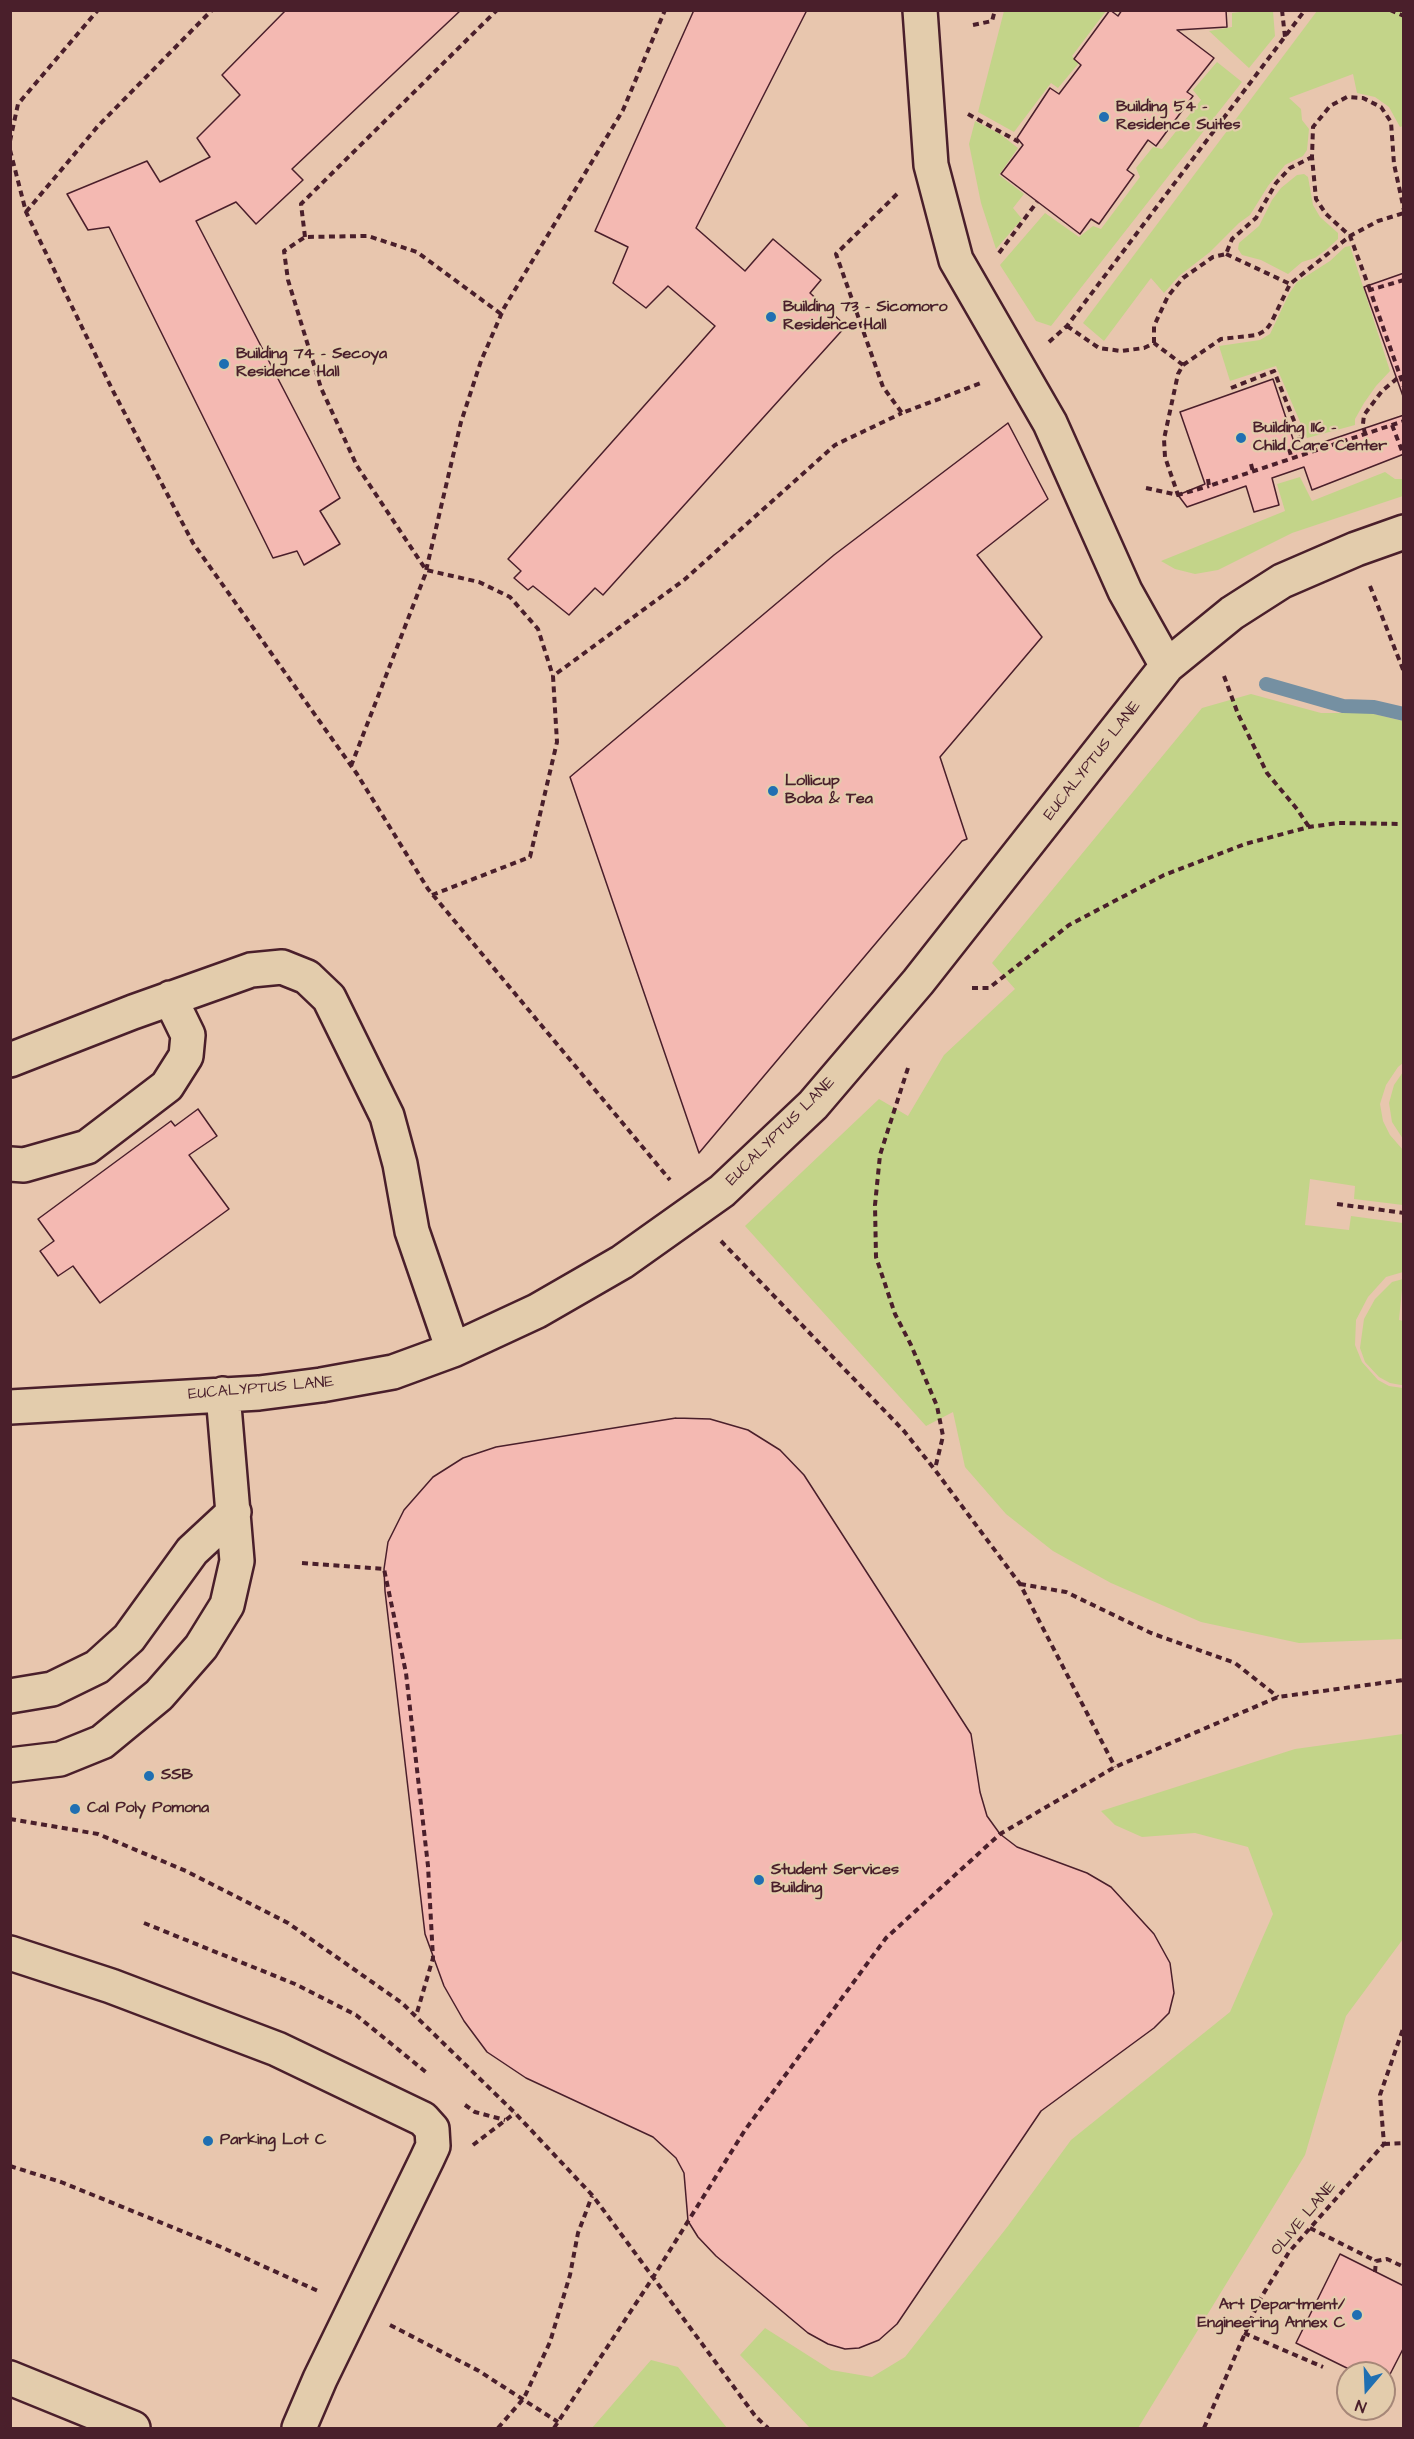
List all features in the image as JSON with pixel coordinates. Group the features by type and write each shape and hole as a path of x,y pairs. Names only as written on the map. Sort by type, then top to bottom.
{"street":[{"path":"920,10 931,165 956,260 1050,423 1125,591 1167,666"},
{"name":"EUCALYPTUS LANE","path":"10,1407 223,1395 321,1386 393,1371 453,1350 537,1311 622,1262 695,1212 762,1155 813,1105 918,982 1167,666 1232,613 1282,581 1356,549 1404,532"},
{"path":"10,1060 170,998 251,970 282,967 307,977 329,998 387,1116 400,1164 412,1231 453,1350"},
{"path":"10,1164 24,1165 87,1147 167,1086 186,1056 188,1035 170,998"},
{"path":"10,1765 60,1759 102,1742 166,1687 201,1647 227,1605 237,1561 223,1395"},
{"path":"10,1696 52,1689 97,1667 129,1638 192,1551 234,1512"},
{"path":"10,1953 111,1986 277,2049 423,2119 432,2129 433,2146 320,2379 299,2428"},
{"path":"10,2378 133,2428"}],"path":[{"path":"10,141 18,104 98,10"},
{"path":"26,212 98,126 212,10"},
{"path":"305,237 301,204 497,10"},
{"path":"351,766 426,570 461,422 481,361 501,314 623,110 665,10"},
{"path":"974,25 992,21 994,10"},
{"path":"1282,10 1285,38"},
{"path":"553,676 684,580 836,445 903,412 985,381 1043,348 1067,326 1305,10"},
{"path":"1390,10 1404,16"},
{"path":"1178,495 1165,458 1164,439 1178,374 1183,365 1221,339 1257,335 1266,330 1290,284 1350,236 1378,221 1404,211 1394,164 1391,123 1381,106 1363,98 1347,97 1330,106 1313,128 1312,157 1316,199 1326,214 1350,236 1404,387"},
{"path":"968,114 1019,142"},
{"path":"10,150 26,212 113,391 194,543 351,766 432,895 695,1212 904,1431 935,1470 1020,1584 1115,1767"},
{"path":"1226,254 1232,238 1256,218 1283,175 1290,168 1312,157"},
{"path":"903,412 883,387 837,254 904,187"},
{"path":"993,261 1037,202"},
{"path":"432,895 530,857 556,742 553,676 538,629 510,597 479,582 426,570 357,466 321,388 288,280 284,251 305,237 368,236 417,252 501,314"},
{"path":"1154,343 1154,326 1168,296 1182,278 1214,257 1226,254 1290,284"},
{"path":"1370,290 1404,280"},
{"path":"1067,326 1099,348 1121,351 1144,348 1154,343"},
{"path":"1154,343 1183,365"},
{"path":"1231,388 1274,371 1305,448 1303,455"},
{"path":"1365,434 1364,415 1382,391 1400,376"},
{"path":"1146,488 1178,495 1404,421"},
{"path":"1392,425 1404,456"},
{"path":"1289,449 1292,459"},
{"path":"1251,464 1253,472"},
{"path":"1208,478 1209,486"},
{"path":"1356,549 1404,672"},
{"path":"1224,676 1238,714 1268,773 1309,827"},
{"path":"972,988 989,988 1070,925 1164,875 1245,844 1309,827 1338,823 1404,824"},
{"path":"908,1068 880,1155 875,1205 876,1257 895,1314 937,1406 943,1436 935,1470"},
{"path":"1337,1204 1404,1213"},
{"path":"302,1563 384,1569 406,1673 428,1866 434,1958 416,2016"},
{"path":"1020,1584 1066,1592 1151,1633 1235,1663 1278,1697"},
{"path":"554,2428 652,2279 745,2130 886,1938 1000,1834 1115,1767 1278,1697 1404,1680"},
{"path":"10,1819 98,1834 186,1871 288,1923 402,2003 515,2113 593,2196 756,2417 768,2428"},
{"path":"144,1923 295,1984 356,2015 429,2075"},
{"path":"1404,2026 1380,2095 1384,2144 1404,2143"},
{"path":"456,2097 474,2112 505,2120"},
{"path":"433,2146 468,2149 515,2113"},
{"name":"OLIVE LANE","path":"1203,2428 1259,2301 1289,2252 1384,2144"},
{"path":"10,2166 61,2182 221,2247 356,2308 479,2371 558,2422"},
{"path":"498,2428 524,2398 550,2342 570,2276 578,2233 593,2196"},
{"path":"1310,2228 1376,2261 1387,2259 1404,2267"},
{"path":"1375,2272 1376,2261"},
{"path":"1244,2333 1323,2367"}],"shaded area":[{"path":"11,11 1403,11 1403,2428 11,2428"}],"green space":[{"path":"1004,11 1106,11 1072,56 1079,63 1058,88 1051,83 1014,132 978,112"},
{"path":"1273,11 1275,36 1249,68 1209,31 1232,27 1232,13"},
{"path":"1317,11 1403,11 1403,126 1400,127 1389,107 1375,97 1357,93 1353,74 1289,98 1301,109 1302,120 1309,129 1307,150 1303,156 1285,165 1268,186 1250,215 1210,252 1179,276 1164,293 1151,278 1104,341 1083,323"},
{"path":"1217,62 1242,82 1051,326 1036,321 1000,265 1045,213 1079,237 1093,226 1101,229 1140,177 1136,168 1153,147 1162,149 1201,100 1193,90"},
{"path":"975,121 1000,134 1018,148 999,175 1024,194 1013,208 1022,219 996,249 981,203 969,144"},
{"path":"1304,174 1308,177 1313,205 1320,217 1338,233 1338,239 1315,258 1302,262 1288,274 1261,260 1242,255 1238,249 1239,243 1259,226 1281,188 1297,175"},
{"path":"1350,246 1390,371 1364,403 1355,419 1355,425 1307,438 1276,366 1230,381 1219,346 1260,340 1270,334 1297,282 1330,261 1345,247"},
{"path":"1385,472 1395,479 1403,479 1403,496 1292,533 1218,570 1195,574 1175,569 1161,561 1285,511 1277,484 1300,477 1312,501"},
{"path":"1251,694 1321,713 1370,713 1403,721 1403,1063 1386,1085 1380,1104 1383,1121 1390,1135 1403,1150 1403,1205 1354,1199 1355,1186 1310,1179 1305,1225 1349,1230 1351,1216 1403,1223 1403,1272 1386,1277 1368,1297 1356,1320 1355,1345 1362,1362 1378,1380 1389,1386 1403,1388 1403,1639 1299,1643 1201,1622 1111,1583 1053,1551 1006,1514 965,1467 953,1412 926,1426 745,1226 879,1099 908,1116 944,1055 1015,989 992,963 1202,708"},
{"path":"1403,1072 1403,1139 1392,1122 1389,1103 1394,1085"},
{"path":"1403,1279 1399,1320 1404,1321 1404,1385 1401,1385 1390,1383 1379,1377 1365,1362 1360,1348 1364,1319 1375,1299 1392,1282"},
{"path":"1403,1734 1403,1939 1346,2016 1305,2155 1138,2428 810,2428 740,2355 765,2328 831,2370 872,2377 905,2357 1008,2226 1071,2140 1230,2012 1273,1914 1248,1847 1195,1833 1142,1837 1115,1825 1101,1811 1295,1749"},
{"path":"651,2360 678,2367 727,2428 592,2428"}],"building":[{"name":"Building 74 - Secoya Residence Hall","path":"286,10 461,10 292,169 303,180 256,224 236,202 196,221 340,498 320,511 340,544 304,565 297,551 273,558 109,227 88,230 67,194 147,161 160,182 210,157 197,138 240,95 222,75"},
{"name":"Building 73 - Sicomoro Residence Hall","path":"694,10 807,10 696,228 745,271 773,239 821,280 810,293 846,326 603,595 595,588 569,615 533,586 528,590 514,578 521,571 508,559 715,326 668,286 646,308 613,283 628,247 595,231"},
{"name":"Building 54 - Residence Suites","path":"1110,10 1118,16 1122,10 1226,10 1227,27 1177,30 1214,58 1187,92 1193,96 1156,146 1148,140 1127,170 1134,175 1099,224 1091,219 1080,234 1001,174 1023,145 1017,138 1050,88 1059,94 1081,65 1074,59"},
{"name":"Building 116 - Child Care Center","path":"1404,273 1404,399 1364,287"},
{"name":"Building 116 - Child Care Center","path":"1273,379 1297,451 1404,415 1404,454 1312,490 1304,467 1272,478 1279,505 1254,512 1246,486 1187,507 1178,495 1205,484 1180,412"},
{"path":"1008,423 1048,499 977,555 1042,637 940,757 967,839 962,841 699,1153 570,777 834,555"},
{"path":"198,1109 217,1136 189,1155 229,1209 100,1303 73,1266 58,1276 40,1251 54,1241 38,1219 171,1121 175,1126"},
{"name":"Student Services Building","path":"676,1418 710,1419 748,1430 780,1450 804,1475 971,1734 980,1792 987,1816 1000,1834 1017,1847 1087,1873 1111,1887 1154,1934 1170,1963 1174,1993 1169,2013 1154,2028 1041,2111 897,2324 879,2340 859,2348 845,2349 828,2344 808,2333 716,2256 698,2237 688,2221 684,2173 676,2158 653,2137 526,2078 487,2052 464,2021 444,1986 425,1934 385,1591 384,1569 388,1542 404,1510 433,1477 463,1458 496,1447"},
{"name":"Art Department/ Engineering Annex C","path":"1340,2254 1404,2286 1404,2347 1396,2363 1336,2363 1296,2343"}],"waterway":[{"path":"1266,684 1343,706 1374,707 1404,714"}],"place":[{"name":"Building 54 - Residence Suites","path":"1104,117"},
{"name":"Building 73 - Sicomoro Residence Hall","path":"771,317"},
{"name":"Building 74 - Secoya Residence Hall","path":"224,364"},
{"name":"Building 116 - Child Care Center","path":"1241,438"},
{"name":"Lollicup Boba & Tea","path":"773,791"},
{"name":"SSB","path":"149,1776"},
{"name":"Cal Poly Pomona","path":"75,1809"},
{"name":"Student Services Building","path":"759,1880"},
{"name":"Parking Lot C","path":"208,2141"},
{"name":"Art Department/ Engineering Annex C","path":"1357,2315"}]}
